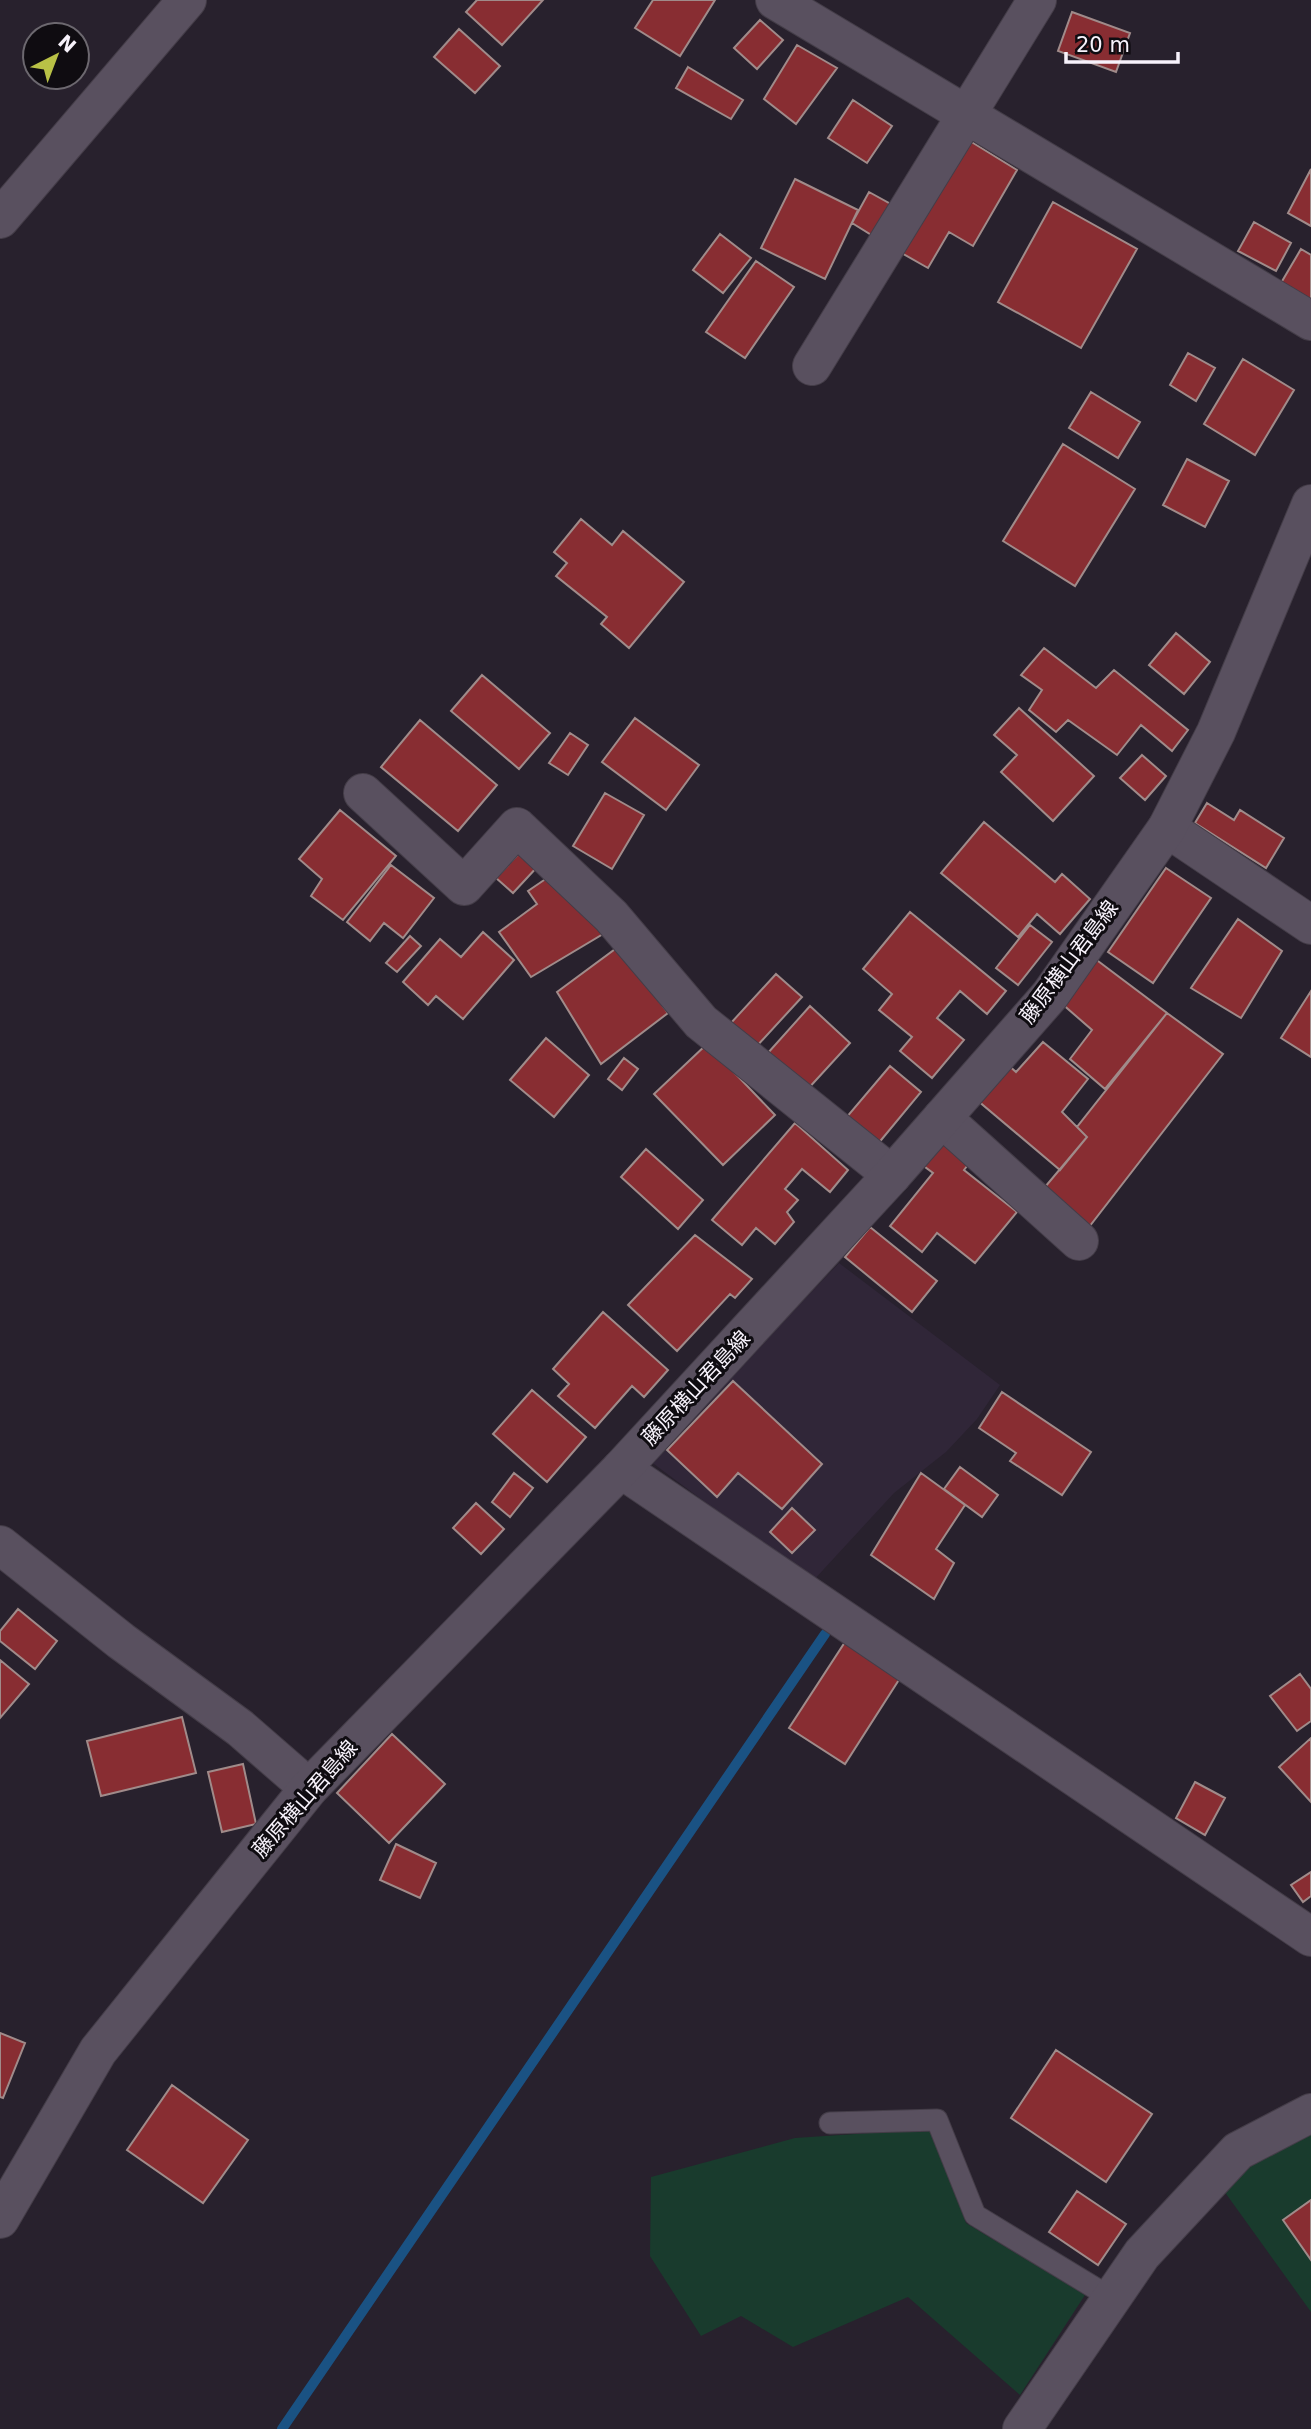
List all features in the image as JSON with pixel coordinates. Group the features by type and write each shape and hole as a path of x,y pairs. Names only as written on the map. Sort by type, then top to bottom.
{"street":[{"path":"0,219 187,0"},
{"path":"812,366 1037,0"},
{"path":"791,4 1311,321"},
{"name":"藤原横山君島線","path":"0,2219 98,2051 309,1788 621,1469 892,1175 1050,995 1167,828 1221,722 1311,504"},
{"path":"363,793 464,886 517,827 611,916 701,1022 892,1175"},
{"path":"1167,828 1311,925"},
{"path":"942,1118 1079,1241"},
{"path":"621,1469 1311,1937"},
{"path":"0,1545 121,1641 240,1728 309,1788"},
{"path":"1022,2429 1142,2254 1238,2151 1311,2113"}],"lane":[{"path":"830,2123 937,2120 975,2215 1113,2299"}],"shaded area":[{"path":"839,1263 1000,1385 977,1419 946,1452 894,1493 812,1582 650,1461"}],"green space":[{"path":"1311,2125 1311,2312 1219,2184"},
{"path":"931,2129 966,2223 1085,2295 1020,2395 908,2297 793,2347 741,2316 701,2336 650,2256 651,2177 795,2138"}],"building":[{"path":"477,0 543,0 502,45 466,12"},
{"path":"653,0 715,0 680,56 635,28"},
{"path":"1072,12 1130,33 1116,72 1058,51"},
{"path":"760,20 783,40 757,69 734,48"},
{"path":"459,29 500,66 475,93 434,57"},
{"path":"797,45 837,68 796,124 764,99"},
{"path":"688,67 743,100 731,119 676,88"},
{"path":"853,100 892,126 867,163 828,138"},
{"path":"965,138 1017,170 973,246 949,232 928,268 898,251"},
{"path":"1311,169 1311,226 1288,213"},
{"path":"795,179 858,210 825,279 761,248"},
{"path":"869,192 896,207 878,239 852,223"},
{"path":"1053,202 1137,249 1081,348 998,302"},
{"path":"1254,222 1291,243 1276,271 1238,251"},
{"path":"720,234 751,258 723,293 693,270"},
{"path":"1301,249 1311,255 1311,301 1281,283"},
{"path":"756,261 794,287 745,358 706,332"},
{"path":"1188,353 1215,368 1196,401 1170,385"},
{"path":"1243,359 1294,390 1255,455 1204,424"},
{"path":"1091,392 1140,422 1118,458 1069,428"},
{"path":"1063,444 1135,489 1075,586 1003,541"},
{"path":"1187,459 1229,481 1205,527 1163,505"},
{"path":"581,519 612,545 623,531 684,582 629,648 601,624 607,617 556,576 567,563 554,552"},
{"path":"1176,633 1210,662 1184,694 1149,665"},
{"path":"1044,648 1096,688 1114,670 1188,730 1172,751 1141,725 1117,755 1068,720 1056,732 1029,710 1042,690 1021,675"},
{"path":"482,675 550,733 519,769 451,711"},
{"path":"1019,708 1094,776 1053,821 1001,772 1017,755 994,735"},
{"path":"635,718 699,765 666,810 602,762"},
{"path":"420,720 497,785 458,831 381,767"},
{"path":"570,733 588,745 568,775 549,763"},
{"path":"1142,755 1166,776 1145,800 1120,778"},
{"path":"605,793 644,815 612,869 573,846"},
{"path":"1207,803 1234,820 1240,810 1284,838 1266,868 1195,823"},
{"path":"340,810 396,856 343,920 311,896 322,879 299,859"},
{"path":"984,822 1055,882 1062,874 1090,899 1060,934 1037,914 1018,937 941,873"},
{"path":"522,850 539,865 513,893 496,878"},
{"path":"391,865 434,898 403,938 384,923 370,941 347,922"},
{"path":"1166,868 1211,898 1153,983 1108,952"},
{"path":"550,876 603,934 531,977 499,932 537,904 528,891"},
{"path":"910,912 1006,991 987,1014 960,991 937,1018 964,1040 932,1078 900,1051 912,1037 879,1010 892,994 863,969"},
{"path":"1238,919 1282,951 1241,1018 1191,988"},
{"path":"1030,925 1052,942 1018,985 996,968"},
{"path":"483,932 514,960 463,1019 436,996 428,1005 403,982 440,939 461,957"},
{"path":"410,936 421,946 397,972 386,963"},
{"path":"618,947 668,1013 601,1064 557,992"},
{"path":"1094,958 1167,1013 1105,1089 1070,1059 1092,1030 1060,1002"},
{"path":"776,974 802,997 755,1048 730,1024"},
{"path":"1311,991 1311,1057 1281,1038"},
{"path":"810,1006 850,1043 806,1091 767,1054"},
{"path":"1167,1013 1223,1054 1089,1227 1045,1187 1087,1137 1077,1127"},
{"path":"546,1038 589,1075 554,1117 510,1080"},
{"path":"1043,1042 1088,1079 1062,1112 1087,1137 1060,1170 977,1100 1006,1063 1016,1072"},
{"path":"707,1044 775,1115 723,1165 654,1094"},
{"path":"624,1058 638,1069 622,1090 608,1079"},
{"path":"890,1066 921,1092 877,1145 845,1119"},
{"path":"795,1123 848,1170 830,1192 802,1169 785,1189 798,1200 787,1212 794,1222 775,1244 756,1228 742,1245 712,1220"},
{"path":"942,1137 971,1161 964,1170 1017,1212 975,1263 937,1233 922,1252 890,1226 933,1173 921,1164"},
{"path":"646,1149 703,1200 678,1229 621,1177"},
{"path":"870,1227 937,1281 912,1312 845,1257"},
{"path":"695,1235 752,1279 735,1298 730,1294 677,1351 628,1305"},
{"path":"603,1312 668,1370 644,1397 632,1386 595,1428 558,1396 569,1384 553,1369"},
{"path":"733,1381 822,1464 782,1509 738,1473 717,1497 667,1450"},
{"path":"532,1390 586,1437 547,1482 493,1434"},
{"path":"1002,1392 1091,1452 1062,1495 1010,1461 1016,1453 979,1428"},
{"path":"960,1467 998,1495 982,1517 944,1489"},
{"path":"514,1473 533,1488 510,1517 492,1502"},
{"path":"921,1473 965,1505 936,1549 954,1563 934,1599 871,1555"},
{"path":"476,1503 504,1529 481,1554 453,1528"},
{"path":"792,1508 815,1530 792,1553 770,1532"},
{"path":"18,1609 57,1641 35,1669 0,1641 0,1631"},
{"path":"847,1639 902,1675 845,1764 789,1728"},
{"path":"0,1660 29,1684 0,1718"},
{"path":"1300,1674 1311,1689 1311,1721 1297,1731 1270,1696"},
{"path":"182,1717 196,1773 101,1796 87,1741"},
{"path":"392,1734 445,1784 389,1843 337,1793"},
{"path":"1311,1738 1311,1802 1279,1767"},
{"path":"243,1764 256,1824 222,1832 208,1772"},
{"path":"1195,1782 1225,1798 1205,1835 1176,1818"},
{"path":"396,1844 436,1863 420,1898 380,1880"},
{"path":"1311,1872 1311,1896 1303,1902 1291,1885"},
{"path":"0,2033 25,2043 3,2098 0,2097"},
{"path":"1056,2050 1152,2114 1106,2182 1011,2118"},
{"path":"172,2085 248,2140 203,2203 127,2150"},
{"path":"1077,2191 1126,2224 1098,2265 1049,2232"},
{"path":"1311,2200 1311,2260 1283,2220"}],"waterway":[{"path":"282,2429 825,1634"}]}
